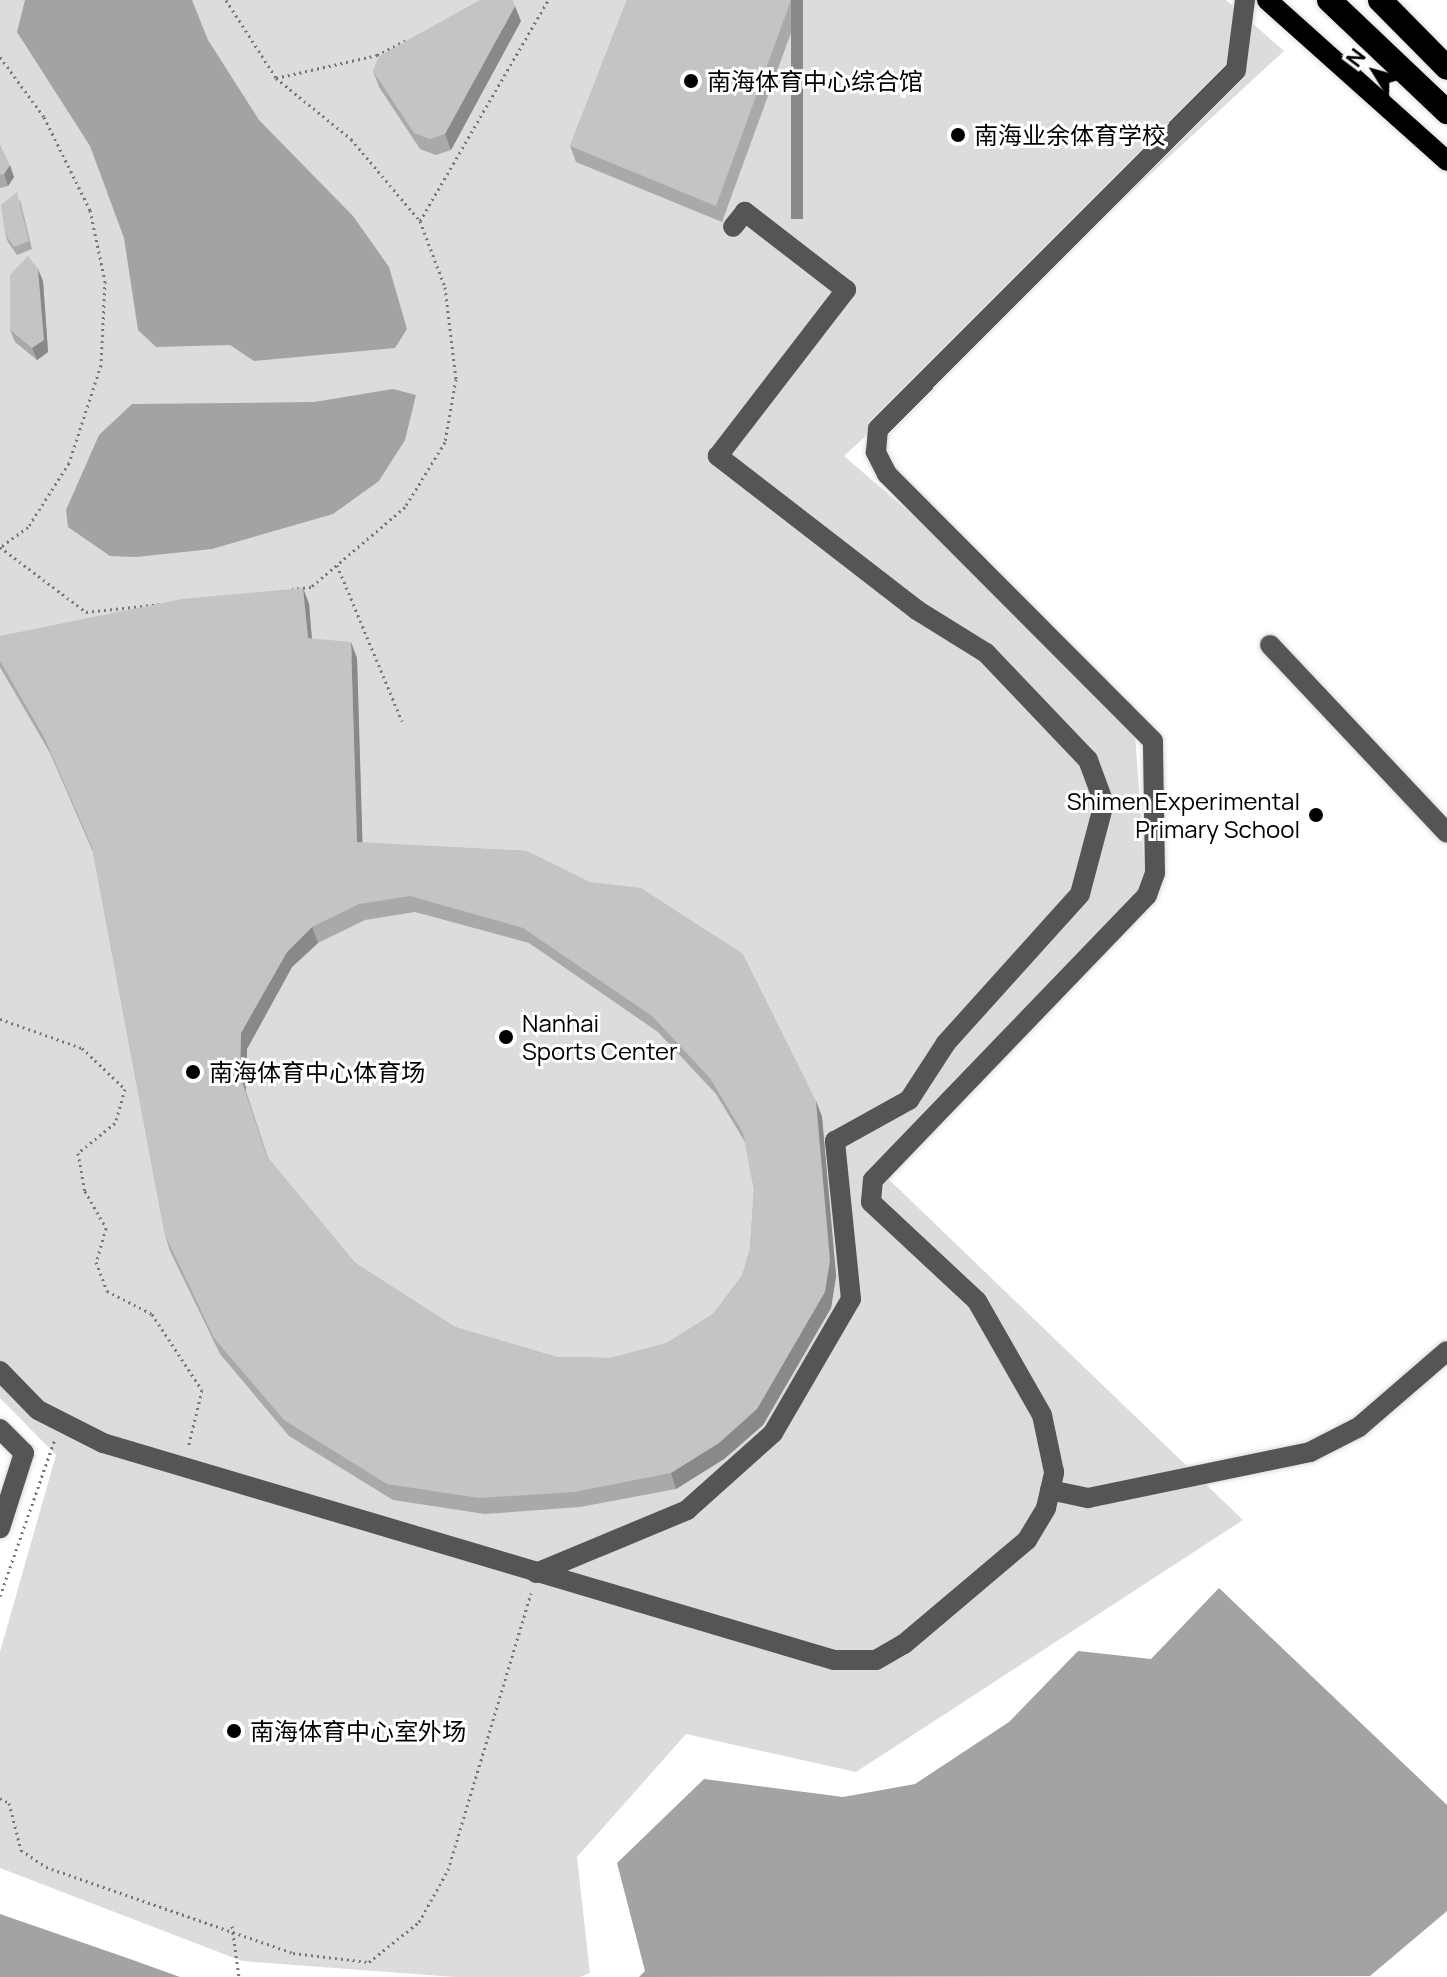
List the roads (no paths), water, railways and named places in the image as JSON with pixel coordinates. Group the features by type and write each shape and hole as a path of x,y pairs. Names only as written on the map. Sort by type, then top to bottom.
{"highway":[{"path":"1329,0 1447,112"},
{"path":"1380,0 1447,68"}],"main road":[{"path":"1267,0 1447,161"}],"street":[{"path":"0,1371 60,1424 183,1468 834,1660 876,1660 1027,1540 1050,1490 1042,1415 1009,1349 977,1301 871,1202 873,1180 1147,895 1155,873 1153,741 887,474 876,452 878,429 1236,70 1245,0"},
{"path":"536,1573 687,1510 773,1433 851,1299 835,1141 909,1100 946,1043 1080,894 1104,803 1088,760 986,653 917,610 718,456 846,290 745,212 733,227"},
{"path":"1270,645 1447,833"},
{"path":"1050,1490 1088,1498 1310,1452 1359,1427 1447,1351"},
{"path":"0,1429 24,1453 0,1528"}],"place":[{"name":"南海体育中心综合馆","path":"691,81"},
{"name":"南海业余体育学校","path":"958,135"},
{"name":"Shimen Experimental Primary School","path":"1316,815"},
{"name":"Nanhai Sports Center","path":"506,1037"},
{"name":"南海体育中心体育场","path":"193,1072"},
{"name":"南海体育中心室外场","path":"234,1731"}]}
